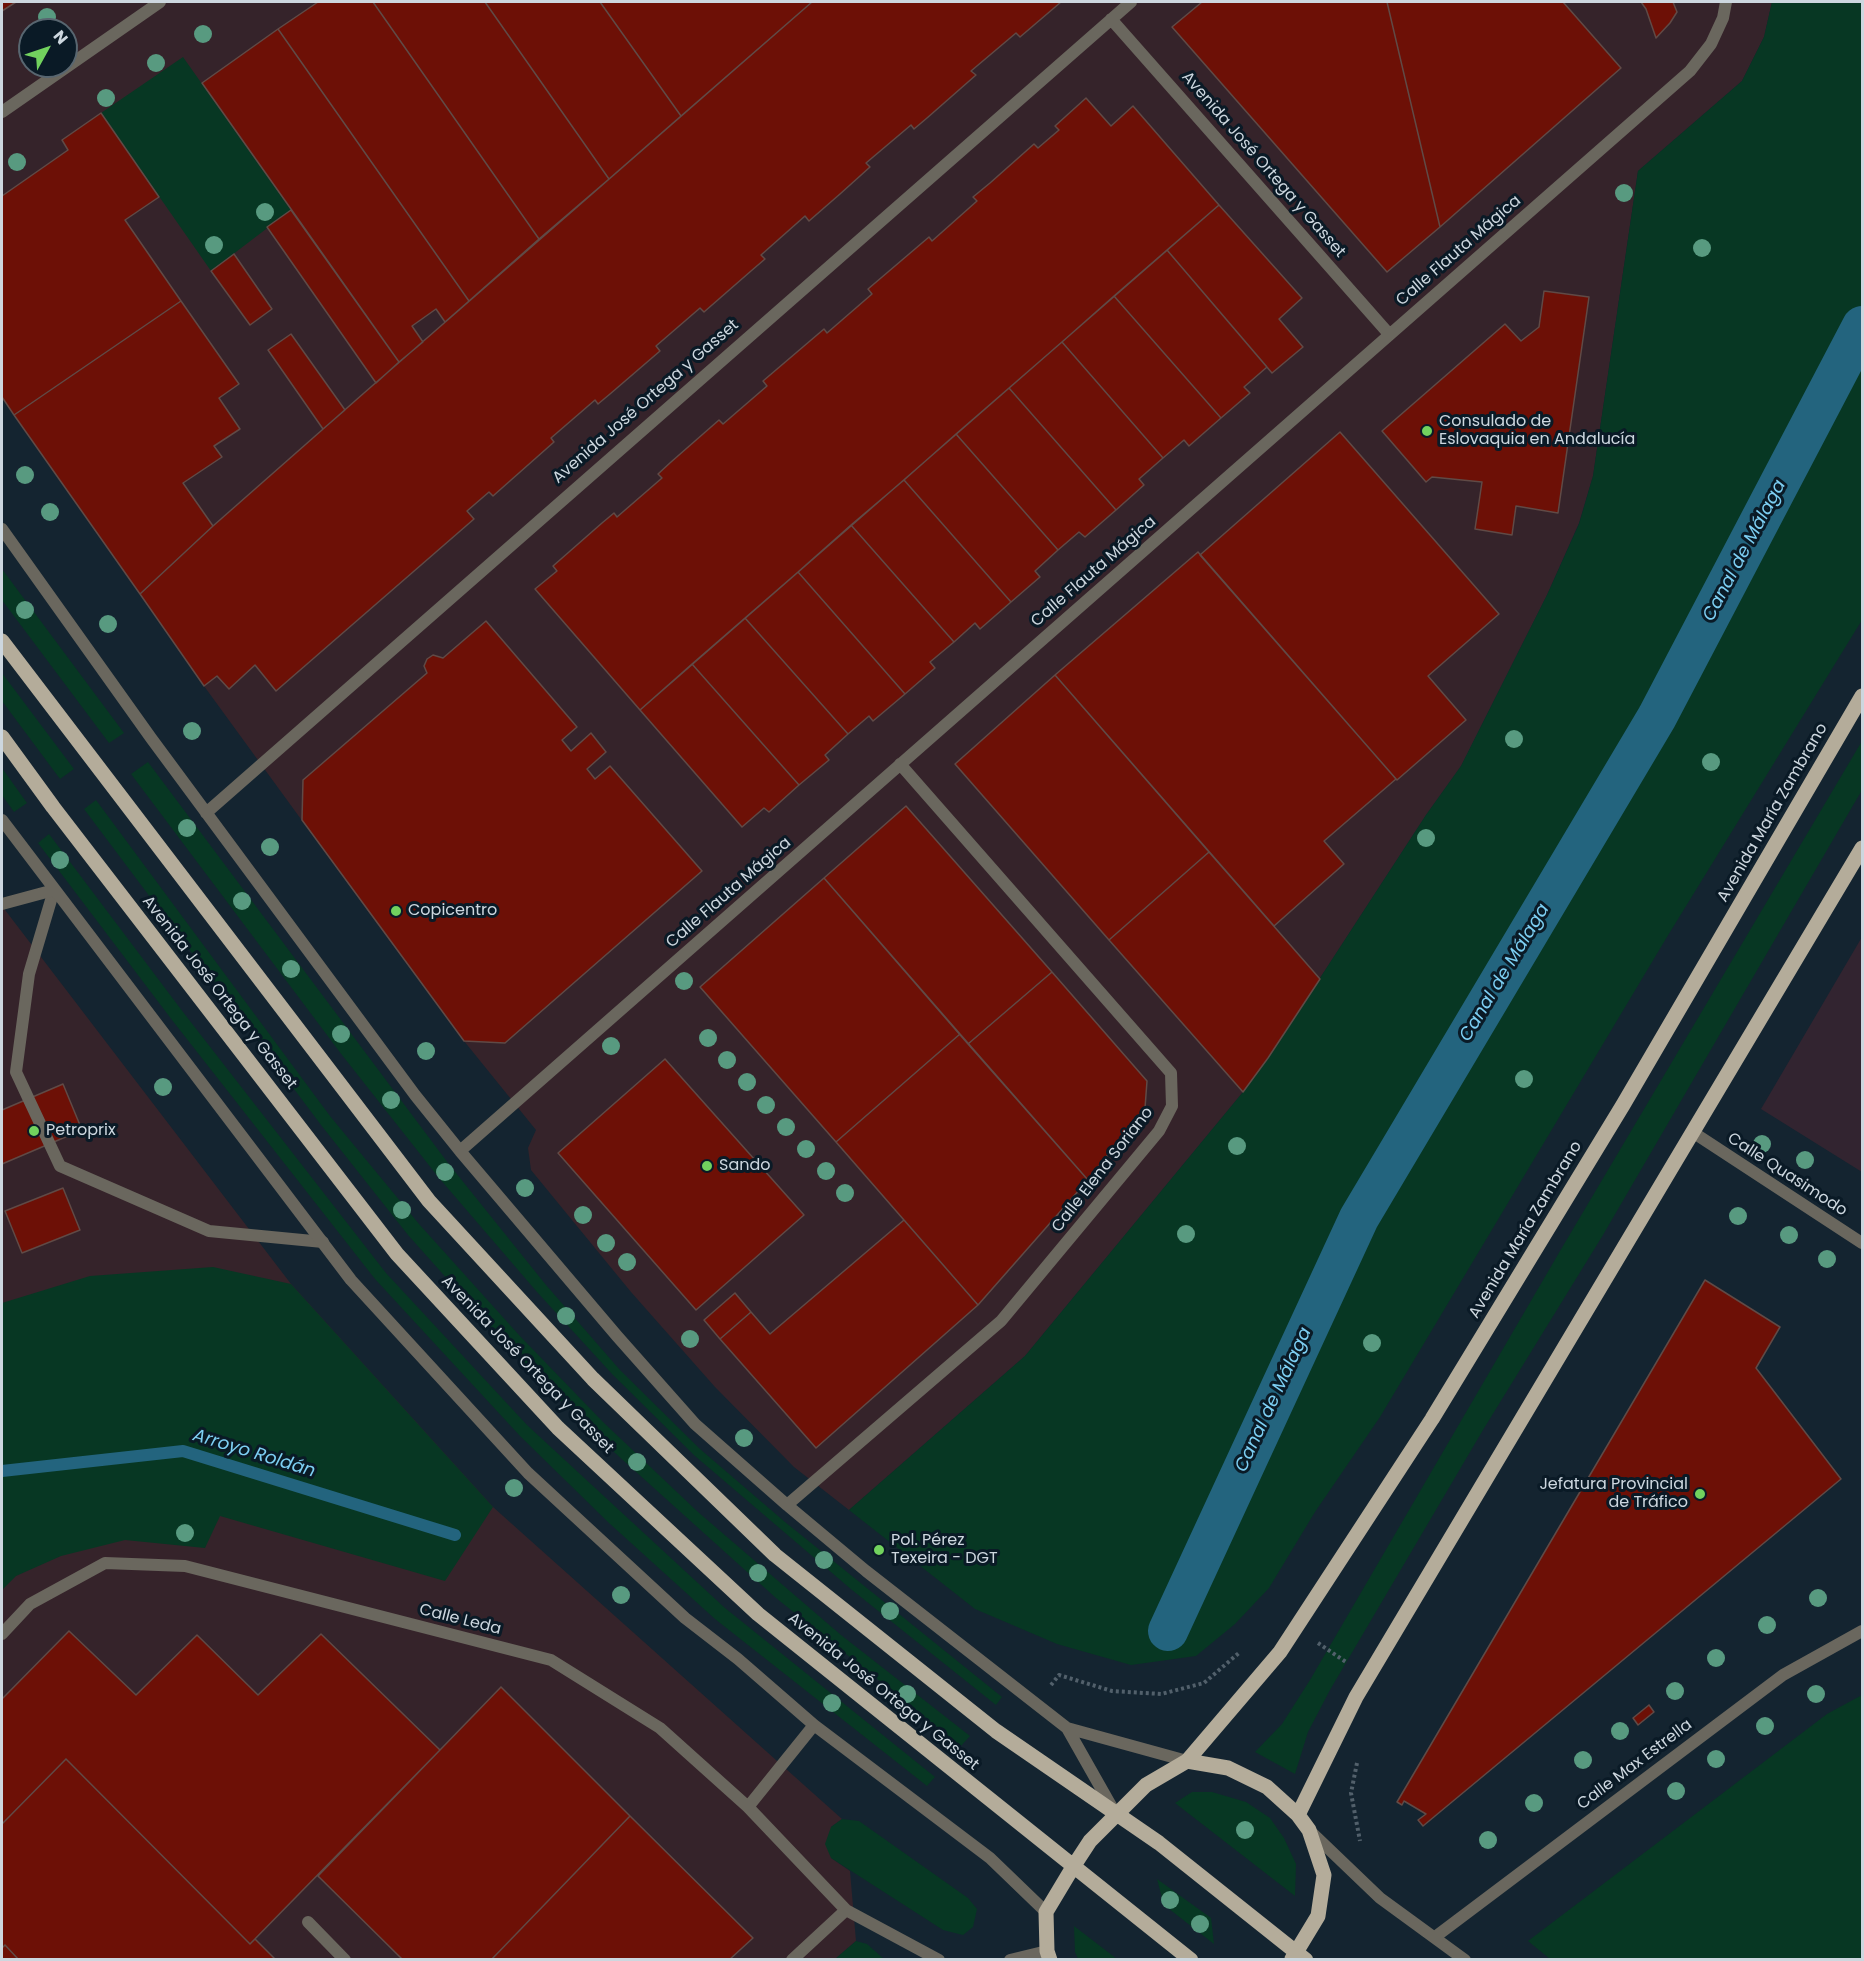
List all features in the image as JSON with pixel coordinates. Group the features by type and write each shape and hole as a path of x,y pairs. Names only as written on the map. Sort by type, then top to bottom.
{"main road":[{"path":"2,640 429,1201 593,1378 775,1555 996,1731 1159,1843 1298,1957 1318,1916 1324,1875 1309,1830 1298,1815 1267,1787 1228,1768 1186,1761"},
{"name":"Avenida María Zambrano","path":"1046,1912 1090,1841 1146,1785 1186,1761 1280,1652 1432,1419 1623,1105 1863,696"},
{"name":"Avenida José Ortega y Gasset","path":"2,737 60,816 398,1254 558,1428 758,1614 1191,1959"},
{"path":"1298,1815 1368,1677 1863,848"},
{"path":"1046,1912 1048,1955"}],"street":[{"path":"2,112 160,2"},
{"name":"Avenida José Ortega y Gasset","path":"206,813 1131,2"},
{"name":"Calle Flauta Mágica","path":"460,1151 1690,71 1711,44 1723,18 1726,2"},
{"name":"Avenida José Ortega y Gasset","path":"1111,19 1389,334"},
{"path":"2,529 206,813 408,1085 460,1151 609,1327 695,1424 787,1505 875,1578 1067,1728 1116,1815"},
{"name":"Calle Elena Soriano","path":"787,1505 1001,1321 1159,1131 1172,1106 1171,1073 900,764"},
{"path":"2,820 351,1280 528,1473 685,1618 738,1659 814,1725 990,1858 1046,1912"},
{"path":"2,904 54,890"},
{"path":"54,890 29,974 16,1072 60,1166 209,1231 322,1242"},
{"name":"Calle Quasimodo","path":"1694,1133 1863,1243"},
{"name":"Calle Leda","path":"2,1634 30,1604 105,1563 185,1566 551,1660 660,1728 748,1807 846,1910 939,1959"},
{"name":"Calle Max Estrella","path":"1435,1937 1783,1675 1863,1631"},
{"path":"748,1807 814,1725"},
{"path":"1067,1728 1186,1761"},
{"path":"1309,1830 1380,1898 1465,1959"},
{"path":"792,1959 846,1910"},
{"path":"308,1922 345,1959"},
{"path":"1010,1959 1048,1955"}],"path":[{"path":"1296,1628 1368,1677"},
{"path":"1037,1704 1059,1675 1112,1691 1161,1694 1204,1683 1249,1645"},
{"path":"1359,1754 1351,1793 1360,1844"}],"shaded area":[{"path":"2,2 1772,2 1764,37 1742,81 1638,171 1593,476 1579,523 1547,595 1461,766 1426,815 1268,1058 1243,1092 1025,1356 849,1510 794,1467 715,1387 631,1292 531,1170 528,1148 536,1130 464,1041 204,686 2,397"},
{"path":"2,906 291,1284 493,1507 842,1819 831,1827 831,1858 850,1871 856,1941 835,1959 2,1959"},
{"path":"1862,937 1862,1172 1761,1109"}],"green space":[{"path":"1772,2 1862,2 1862,620 1667,937 1380,1417 1315,1512 1269,1588 1235,1624 1196,1656 1131,1665 1057,1644 975,1609 849,1510 1025,1356 1243,1092 1268,1058 1426,815 1461,766 1547,595 1579,524 1593,476 1638,171 1742,81 1764,37"},
{"path":"183,57 291,210 211,271 101,113"},
{"path":"2,569 124,733 109,743 2,600"},
{"path":"2,673 74,769 60,779 2,701"},
{"path":"1862,741 1862,790 1603,1235 1483,1430 1330,1690 1308,1732 1295,1774 1255,1752 1282,1724 1310,1680 1560,1251"},
{"path":"148,762 448,1163 546,1285 620,1370 700,1449 785,1522 1002,1697 996,1705 852,1590 695,1456 613,1375 537,1292 439,1178 342,1055 131,774"},
{"path":"2,768 27,803 14,812 2,795"},
{"path":"96,800 330,1116 419,1224 519,1335 603,1422 698,1512 841,1635 970,1736 961,1746 776,1598 594,1434 508,1347 408,1235 321,1125 84,809"},
{"path":"49,834 183,1012 386,1273 527,1425 725,1608 935,1777 927,1786 715,1619 609,1523 520,1436 375,1279 172,1020 38,843"},
{"path":"213,1267 291,1284 493,1507 445,1581 220,1516 205,1548 125,1540 61,1556 16,1576 2,1590 2,1303 90,1276"},
{"path":"1862,1695 1862,1959 1550,1959 1528,1941 1827,1714"},
{"path":"1192,1792 1212,1792 1246,1802 1270,1818 1284,1838 1296,1864 1295,1896 1175,1803"},
{"path":"842,1819 859,1821 968,1898 977,1909 973,1927 963,1935 943,1930 831,1858 825,1844 831,1827"},
{"path":"1157,1879 1211,1918 1214,1944 1164,1905"},
{"path":"1074,1926 1117,1959 1078,1959 1075,1952"},
{"path":"856,1941 867,1944 884,1959 835,1959"}],"building":[{"path":"2,2 16,2 2,11"},
{"path":"318,2 373,2 539,239 469,301 278,29"},
{"path":"373,2 485,2 609,179 539,239"},
{"path":"485,2 600,2 681,116 609,179"},
{"path":"600,2 812,2 681,116"},
{"path":"812,2 1061,2 1020,37 1016,33 971,71 976,75 914,129 911,125 866,163 870,167 840,194 809,221 805,216 761,255 765,259 704,312 700,308 656,346 660,351 598,404 595,400 551,438 554,442 493,496 489,492 467,511 474,519 276,691 255,665 229,689 217,676 204,686 140,594 213,526"},
{"path":"1202,2 1387,2 1440,227 1387,272 1172,27"},
{"path":"1387,2 1563,2 1621,68 1440,227"},
{"path":"1641,2 1673,2 1677,12 1656,38 1646,9"},
{"path":"278,29 469,301 445,322 436,309 412,326 423,342 399,362 202,83"},
{"path":"1086,98 1111,126 1133,106 1219,205 640,710 535,589 557,571 553,566 614,513 617,517 662,478 658,474 719,420 723,424 767,386 763,381 824,329 827,333 872,294 868,289 929,237 932,241 977,201 973,197 1034,144 1038,148 1059,130 1055,126"},
{"path":"101,113 159,197 125,220 181,301 14,415 2,397 2,196 68,150 62,140"},
{"path":"1219,205 1302,298 1279,319 1303,347 1272,373 1167,250"},
{"path":"291,210 399,362 376,383 267,227"},
{"path":"1167,250 1267,367 1244,387 1250,393 1221,418 1114,296"},
{"path":"234,254 272,309 250,325 211,271"},
{"path":"1544,291 1589,297 1558,513 1516,506 1512,535 1475,529 1482,482 1432,477 1426,482 1382,431 1505,324 1521,341 1539,327"},
{"path":"1114,296 1221,418 1189,446 1184,440 1163,458 1062,342"},
{"path":"181,301 239,384 219,398 240,429 214,446 222,457 183,483 213,526 140,594 14,415"},
{"path":"291,334 345,410 323,429 268,350"},
{"path":"1062,342 1163,458 1139,479 1144,485 1116,510 1009,388"},
{"path":"1009,388 1116,510 1085,537 1079,532 1058,550 956,434"},
{"path":"1340,432 1499,614 1428,676 1466,720 1397,780 1200,555"},
{"path":"956,434 1058,550 1035,571 1040,577 1011,602 904,480"},
{"path":"904,480 1011,602 980,629 975,623 954,642 851,525"},
{"path":"851,525 954,642 930,662 935,668 905,694 798,572"},
{"path":"1198,552 1396,779 1324,841 1344,864 1274,926 1055,675"},
{"path":"798,572 905,694 873,721 869,716 848,734 745,618"},
{"path":"745,618 848,734 825,755 829,760 799,785 692,664"},
{"path":"486,621 577,727 562,740 571,751 591,733 606,752 587,769 595,779 610,766 702,871 505,1043 464,1041 302,820 303,780 427,673 424,666 427,659 433,655 443,658"},
{"path":"692,664 799,785 769,812 764,808 742,827 640,710"},
{"path":"1055,675 1209,852 1109,940 955,764"},
{"path":"906,806 1052,972 968,1044 824,878"},
{"path":"1209,852 1320,979 1243,1092 1109,940"},
{"path":"824,878 960,1034 836,1142 700,987"},
{"path":"1052,972 1147,1081 1145,1108 1088,1180 968,1044"},
{"path":"960,1034 1088,1180 978,1305 836,1142"},
{"path":"665,1059 804,1215 696,1310 558,1153"},
{"path":"63,1084 82,1130 2,1164 2,1110"},
{"path":"63,1188 80,1230 22,1253 5,1211"},
{"path":"904,1220 978,1305 816,1448 720,1339 751,1312 770,1334"},
{"path":"1705,1280 1780,1327 1756,1368 1841,1479 1423,1826 1418,1820 1426,1814 1404,1801 1402,1805 1397,1802"},
{"path":"735,1293 751,1312 720,1339 704,1320"},
{"path":"69,1631 136,1695 197,1635 258,1695 321,1634 440,1750 250,1944 66,1759 2,1824 2,1699"},
{"path":"501,1687 630,1816 491,1960 403,1960 318,1876"},
{"path":"1649,1705 1654,1712 1638,1725 1633,1718"},
{"path":"66,1759 250,1944 255,1939 276,1960 19,1960 5,1945 2,1948 2,1824"},
{"path":"630,1816 753,1938 729,1960 491,1960"},
{"path":"5,1945 19,1960 2,1960 2,1948"}],"waterway":[{"name":"Canal de Málaga","path":"1168,1631 1359,1218 1657,717 1862,326"},
{"name":"Arroyo Roldán","path":"2,1471 183,1451 455,1535"}],"place":[{"name":"Consulado de Eslovaquia en Andalucía","path":"1427,431"},
{"name":"Copicentro","path":"396,911"},
{"name":"Petroprix","path":"34,1131"},
{"name":"Sando","path":"707,1166"},
{"name":"Jefatura Provincial de Tráfico","path":"1700,1494"},
{"name":"Pol. Pérez Texeira - DGT","path":"879,1550"}]}
